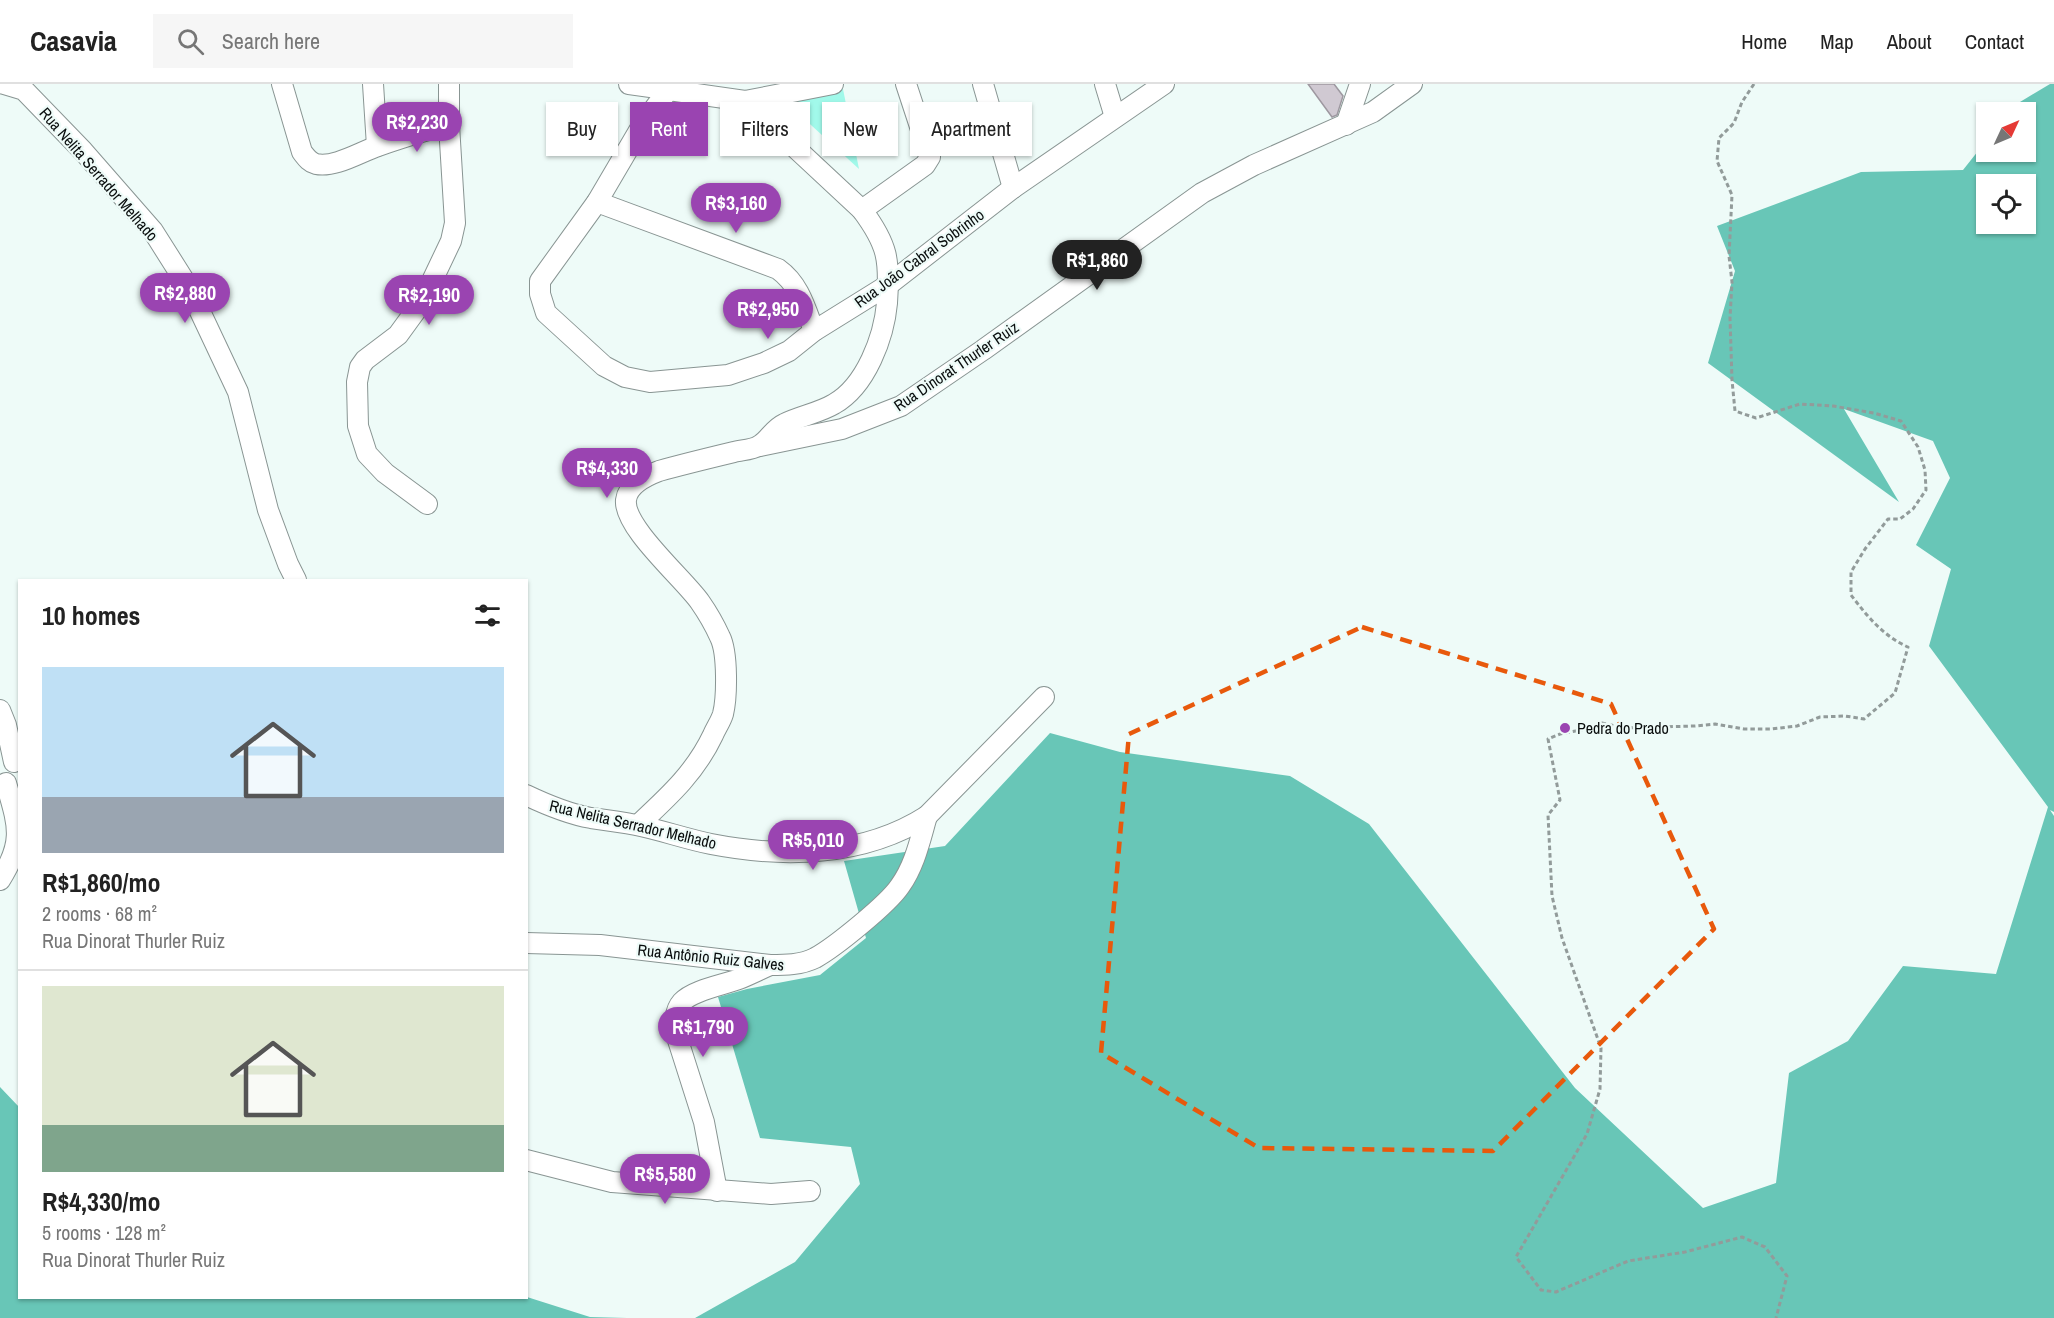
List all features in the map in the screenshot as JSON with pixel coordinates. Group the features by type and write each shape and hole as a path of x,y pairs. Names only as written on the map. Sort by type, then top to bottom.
{"street":[{"name":"Rua Nelita Serrador Melhado","path":"4,84 22,87 82,151 153,231 189,288 238,392 268,510 296,579"},
{"path":"282,84 302,152 308,160 315,164 325,164 449,125"},
{"path":"373,84 377,146"},
{"path":"427,504 385,473 367,454 358,426 357,382 360,367 365,360 398,335 422,302 451,241 455,223 449,84"},
{"path":"629,84 666,87 745,101 833,84"},
{"path":"862,210 925,165 930,157 906,84"},
{"path":"983,84 1013,188"},
{"path":"1105,84 1115,117"},
{"name":"Rua João Cabral Sobrinho","path":"666,87 597,202 540,281 540,294 546,313 604,366 625,377 650,382 729,375 764,363 789,351 814,331 888,285 1013,188 1164,84"},
{"path":"1346,125 1360,84"},
{"name":"Rua Dinorat Thurler Ruiz","path":"638,825 680,786 705,751 723,715 726,679 722,640 700,602 652,549 630,518 626,500 634,485 644,477 658,471 842,429 901,406 1202,193 1254,165 1373,112 1412,84"},
{"path":"745,101 862,210 877,230 887,254 888,285 885,319 879,340 861,379 849,394 834,405 783,424 774,430 760,446"},
{"path":"597,202 778,269 790,278 799,290 814,331"},
{"name":"Rua Nelita Serrador Melhado","path":"528,796 548,806 589,818 638,825 720,846 761,852 809,853 885,838 927,816 1044,697"},
{"path":"0,710 17,764 3,787 18,827"},
{"name":"Rua Antônio Ruiz Galves","path":"528,943 600,945 770,965 792,965 814,958 833,946 882,905 900,886 912,863 927,816"},
{"path":"0,880 11,863 18,836"},
{"path":"717,1191 704,1122 676,1034 677,1014 682,1001 695,994 770,965"},
{"path":"528,1161 612,1182 771,1194 810,1191"}],"path":[{"path":"1754,84 1742,102 1734,123 1719,138 1717,161 1732,195 1729,256 1732,282 1730,318 1735,411 1756,418 1800,404 1833,406 1874,413 1901,421 1918,447 1925,470 1926,490 1907,514 1900,519 1887,519 1865,549 1851,573 1851,595 1875,625 1896,642 1908,647 1895,693 1864,718 1820,717 1797,726 1772,729 1744,729 1715,724 1671,728 1623,728 1602,723 1560,734 1548,740 1560,800 1548,814 1552,896 1562,938 1601,1048 1600,1089 1587,1134 1516,1257 1541,1290 1556,1292 1628,1262 1685,1252 1742,1237 1766,1247 1787,1276 1776,1318"}],"highlighted area":[{"path":"1362,627 1611,704 1714,929 1493,1151 1259,1148 1101,1053 1129,734"}],"green space":[{"path":"2050,84 2054,84 2054,812 2050,810 2054,816 2054,1318 695,1318 795,1262 860,1184 851,1147 760,1138 718,997 820,975 866,938 844,861 945,846 1050,733 1120,752 1290,776 1369,824 1575,1088 1703,1208 1776,1183 1789,1073 1848,1041 1903,966 1996,974 2048,807 1929,646 1951,569 1916,545 1950,478 1933,441 1844,409 1899,502 1708,363 1735,271 1717,226 1861,172 1963,170 1976,154 1976,162 2036,162 2036,102 2020,102"},
{"path":"843,89 846,102 822,102 822,135 810,124 810,102 791,102"},
{"path":"845,156 856,156 859,169"},
{"path":"0,1087 18,1106 18,1299 528,1297 590,1317 627,1318 0,1318"}],"building":[{"path":"1308,84 1334,84 1343,96 1337,115 1332,117"}],"place":[{"name":"Pedra do Prado","path":"1565,728"}]}
